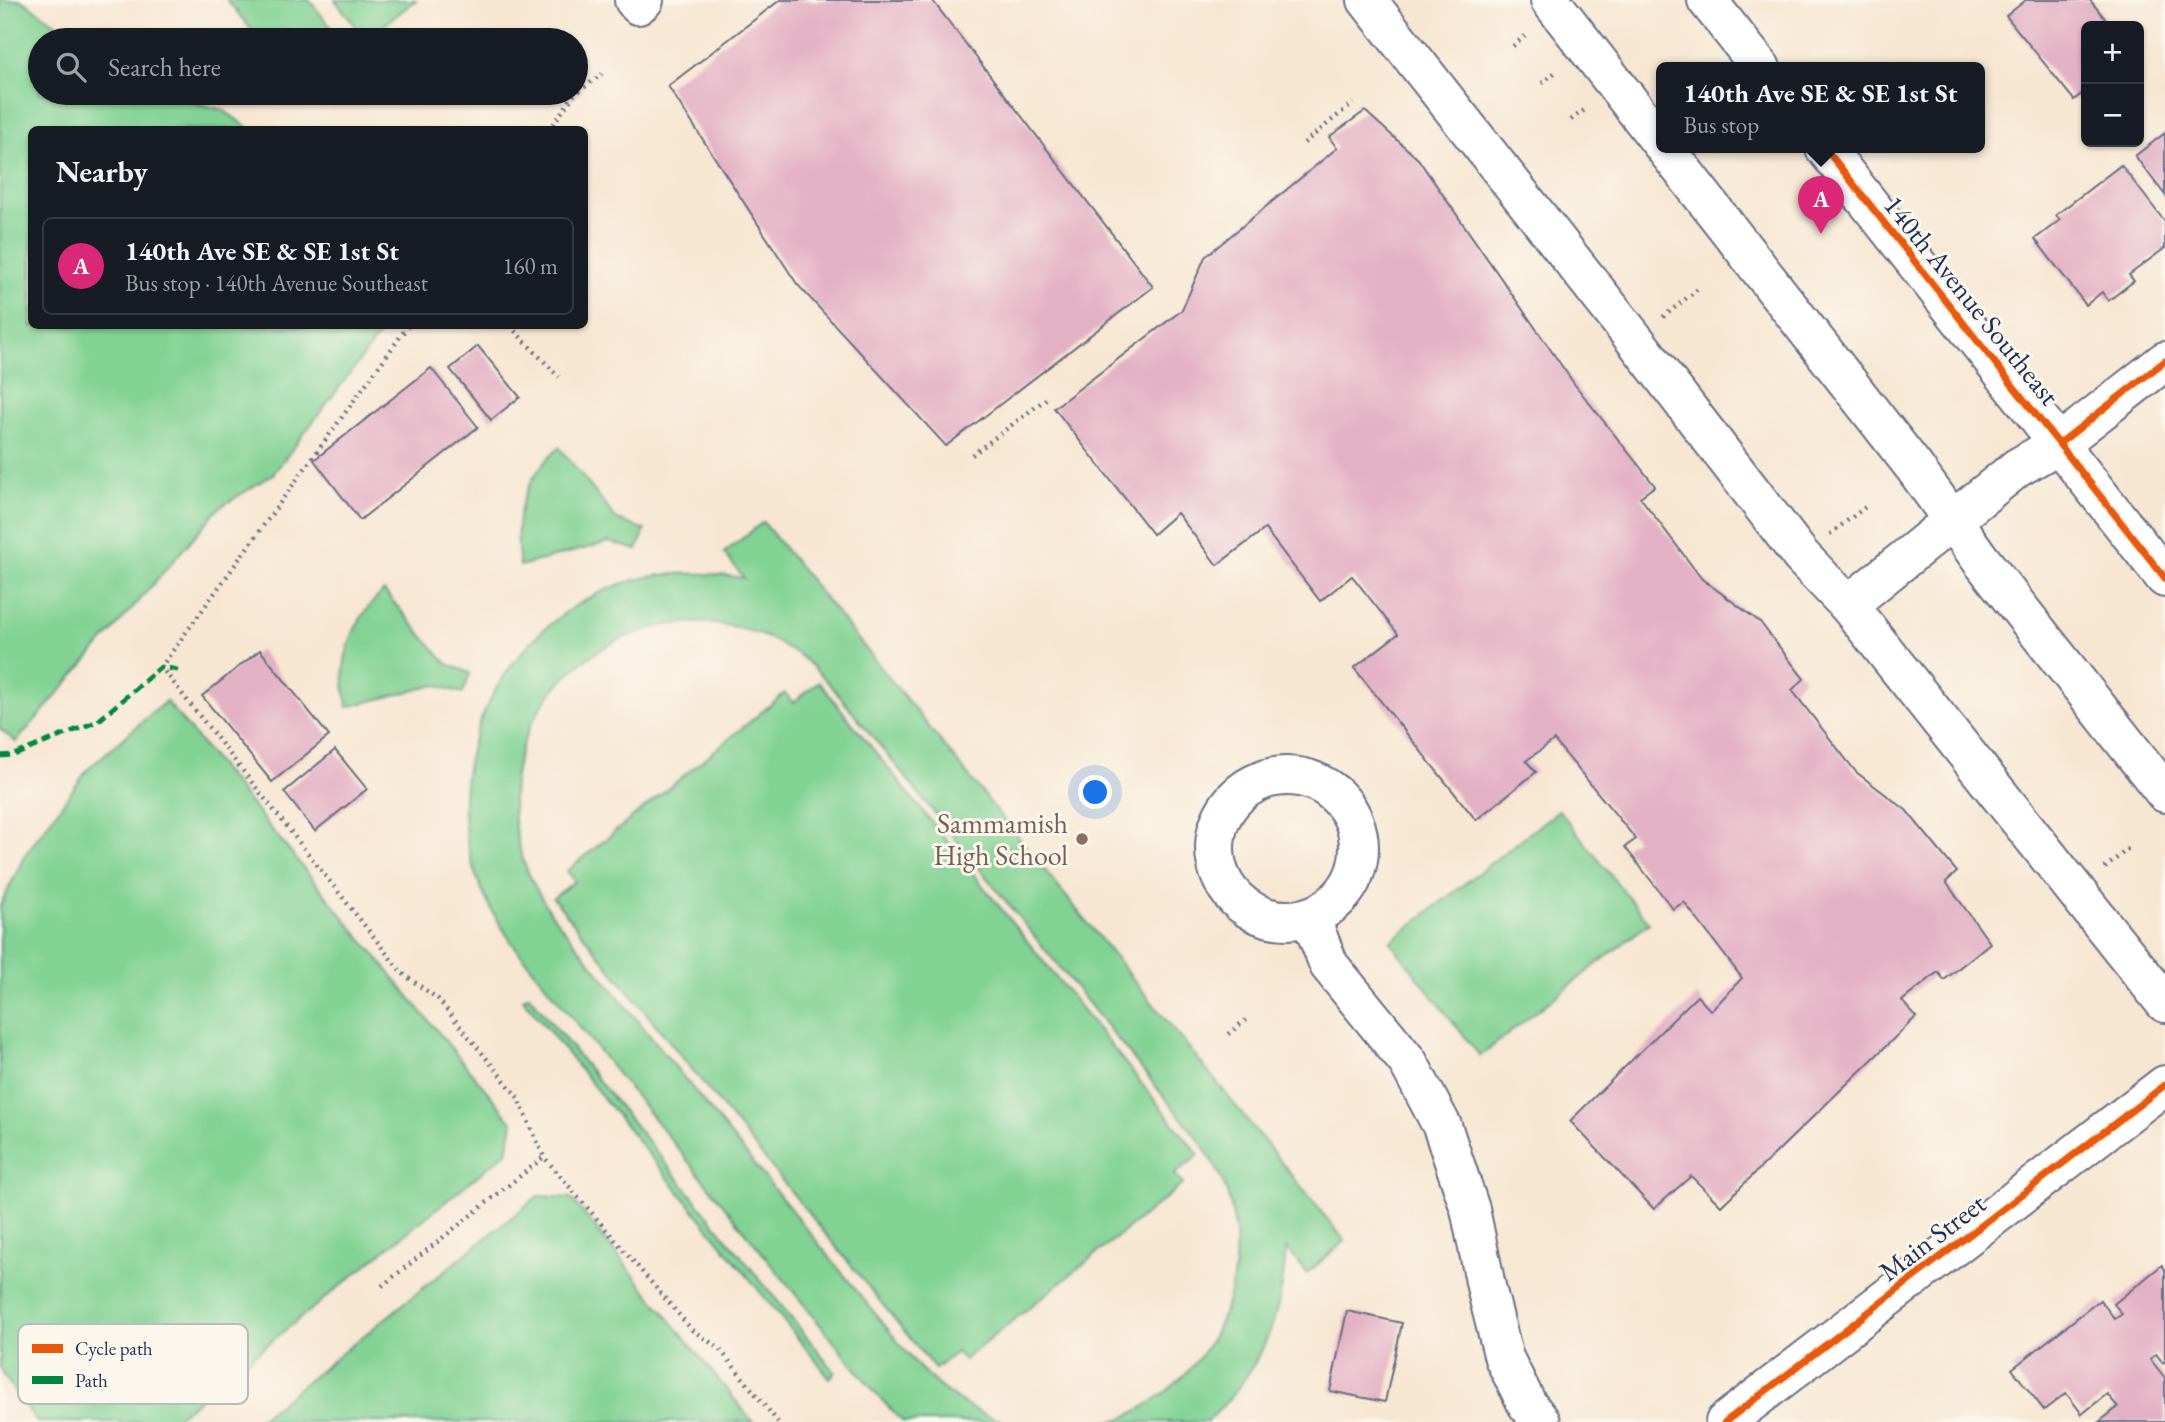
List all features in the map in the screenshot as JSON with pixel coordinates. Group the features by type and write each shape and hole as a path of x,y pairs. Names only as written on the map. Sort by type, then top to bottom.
{"street":[{"path":"634,0 638,5 644,0"},
{"path":"1367,0 1801,556 1848,605 2066,881 2159,983"},
{"path":"1550,0 1656,136"},
{"path":"1707,0 1756,62"},
{"path":"1669,153 1953,520 1981,560 2165,793"},
{"name":"140th Avenue Southeast","path":"1829,153 2165,578"},
{"path":"1848,605 2017,468 2060,443 2165,361"},
{"path":"1310,917 1329,965 1408,1062 1442,1126 1470,1209 1504,1358 1527,1404 1541,1422"},
{"name":"Main Street","path":"1725,1422 2165,1085"}],"path":[{"path":"588,84 602,74"},
{"path":"1304,143 1353,103"},
{"path":"552,126 567,105"},
{"path":"1662,318 1698,289"},
{"path":"406,329 161,667 402,973 438,999 517,1096 544,1157 692,1330 719,1348 778,1422"},
{"path":"513,329 559,377"},
{"path":"972,454 1049,396"},
{"path":"1823,539 1868,505"},
{"path":"2104,869 2132,846"},
{"path":"1228,1034 1247,1019"},
{"path":"382,1286 544,1157"}],"green space":[{"path":"0,0 21,0 63,28 28,28 28,105 204,105 223,110 246,126 28,126 28,329 384,329 273,474 219,508 16,742 0,729"},
{"path":"227,0 309,0 331,28 250,28"},
{"path":"335,0 416,0 380,28 357,28"},
{"path":"559,447 617,520 645,530 637,550 609,542 520,566 518,532 523,501 537,473"},
{"path":"763,522 1345,1241 1307,1273 1286,1248 1279,1299 1265,1343 1241,1384 1207,1422 1109,1422 1128,1416 1145,1406 1179,1380 1199,1358 1226,1307 1233,1279 1234,1221 1227,1192 1217,1170 1196,1136 834,689 797,654 739,628 687,623 637,633 592,655 554,689 527,732 514,783 517,839 531,879 553,916 916,1364 956,1399 979,1413 1005,1422 903,1422 877,1395 515,947 487,901 469,851 464,806 468,761 482,718 503,678 531,643 565,613 604,591 648,577 672,574 744,578 724,553"},
{"path":"384,591 447,664 470,673 463,693 435,685 347,707 344,673 348,646 362,616"},
{"path":"819,682 1199,1155 1175,1174 1183,1184 964,1360 956,1352 935,1369 553,898 575,881 567,871 785,693 793,703"},
{"path":"166,701 513,1123 507,1152 248,1360 248,1324 18,1324 18,1396 0,1366 0,906 25,855 88,769"},
{"path":"1559,810 1649,923 1480,1056 1390,942"},
{"path":"529,995 835,1372 830,1378 523,999"},
{"path":"538,1196 571,1198 753,1422 256,1422"},
{"path":"24,1404 193,1404 171,1422 37,1422"}],"building":[{"path":"780,0 932,0 1153,287 946,446 797,284 668,86"},
{"path":"2026,0 2090,0 2107,21 2081,21 2081,94 2074,100 2006,16"},
{"path":"1365,111 1418,159 1575,385 1655,486 1640,497 1702,579 1760,622 1804,679 1792,690 1856,772 1906,810 1957,872 1946,882 1990,943 1944,980 1938,972 1902,1001 1916,1017 1721,1206 1691,1176 1654,1209 1570,1121 1697,996 1711,1011 1742,978 1684,902 1673,909 1625,847 1636,839 1554,740 1526,761 1536,772 1476,820 1354,668 1398,634 1352,576 1320,601 1265,529 1217,565 1177,513 1153,534 1054,408 1182,310 1205,257 1337,148 1329,137"},
{"path":"2165,133 2165,195 2135,156"},
{"path":"2121,165 2165,222 2165,248 2129,275 2134,281 2108,301 2102,292 2086,305 2035,239 2060,220 2056,215"},
{"path":"478,346 520,397 491,420 450,369"},
{"path":"431,368 478,427 360,520 314,460"},
{"path":"260,650 329,736 272,782 202,696"},
{"path":"335,750 367,789 315,831 284,792"},
{"path":"2162,1265 2165,1270 2165,1362 2156,1354 2150,1359 2165,1378 2165,1422 2099,1422 2118,1407 2107,1394 2082,1414 2066,1393 2044,1410 2012,1369 2100,1300 2115,1319 2122,1314 2114,1304"},
{"path":"1347,1311 1402,1323 1385,1402 1330,1391"}],"marked path":[{"path":"0,756 14,755 98,721 161,667 183,671"}],"cycle path":[{"path":"1829,153 2165,578"},
{"path":"2060,443 2165,361"},
{"path":"1725,1422 2165,1085"}],"place":[{"name":"140th Ave SE & SE 1st St","path":"1821,234"},
{"name":"Sammamish High School","path":"1082,839"}]}
